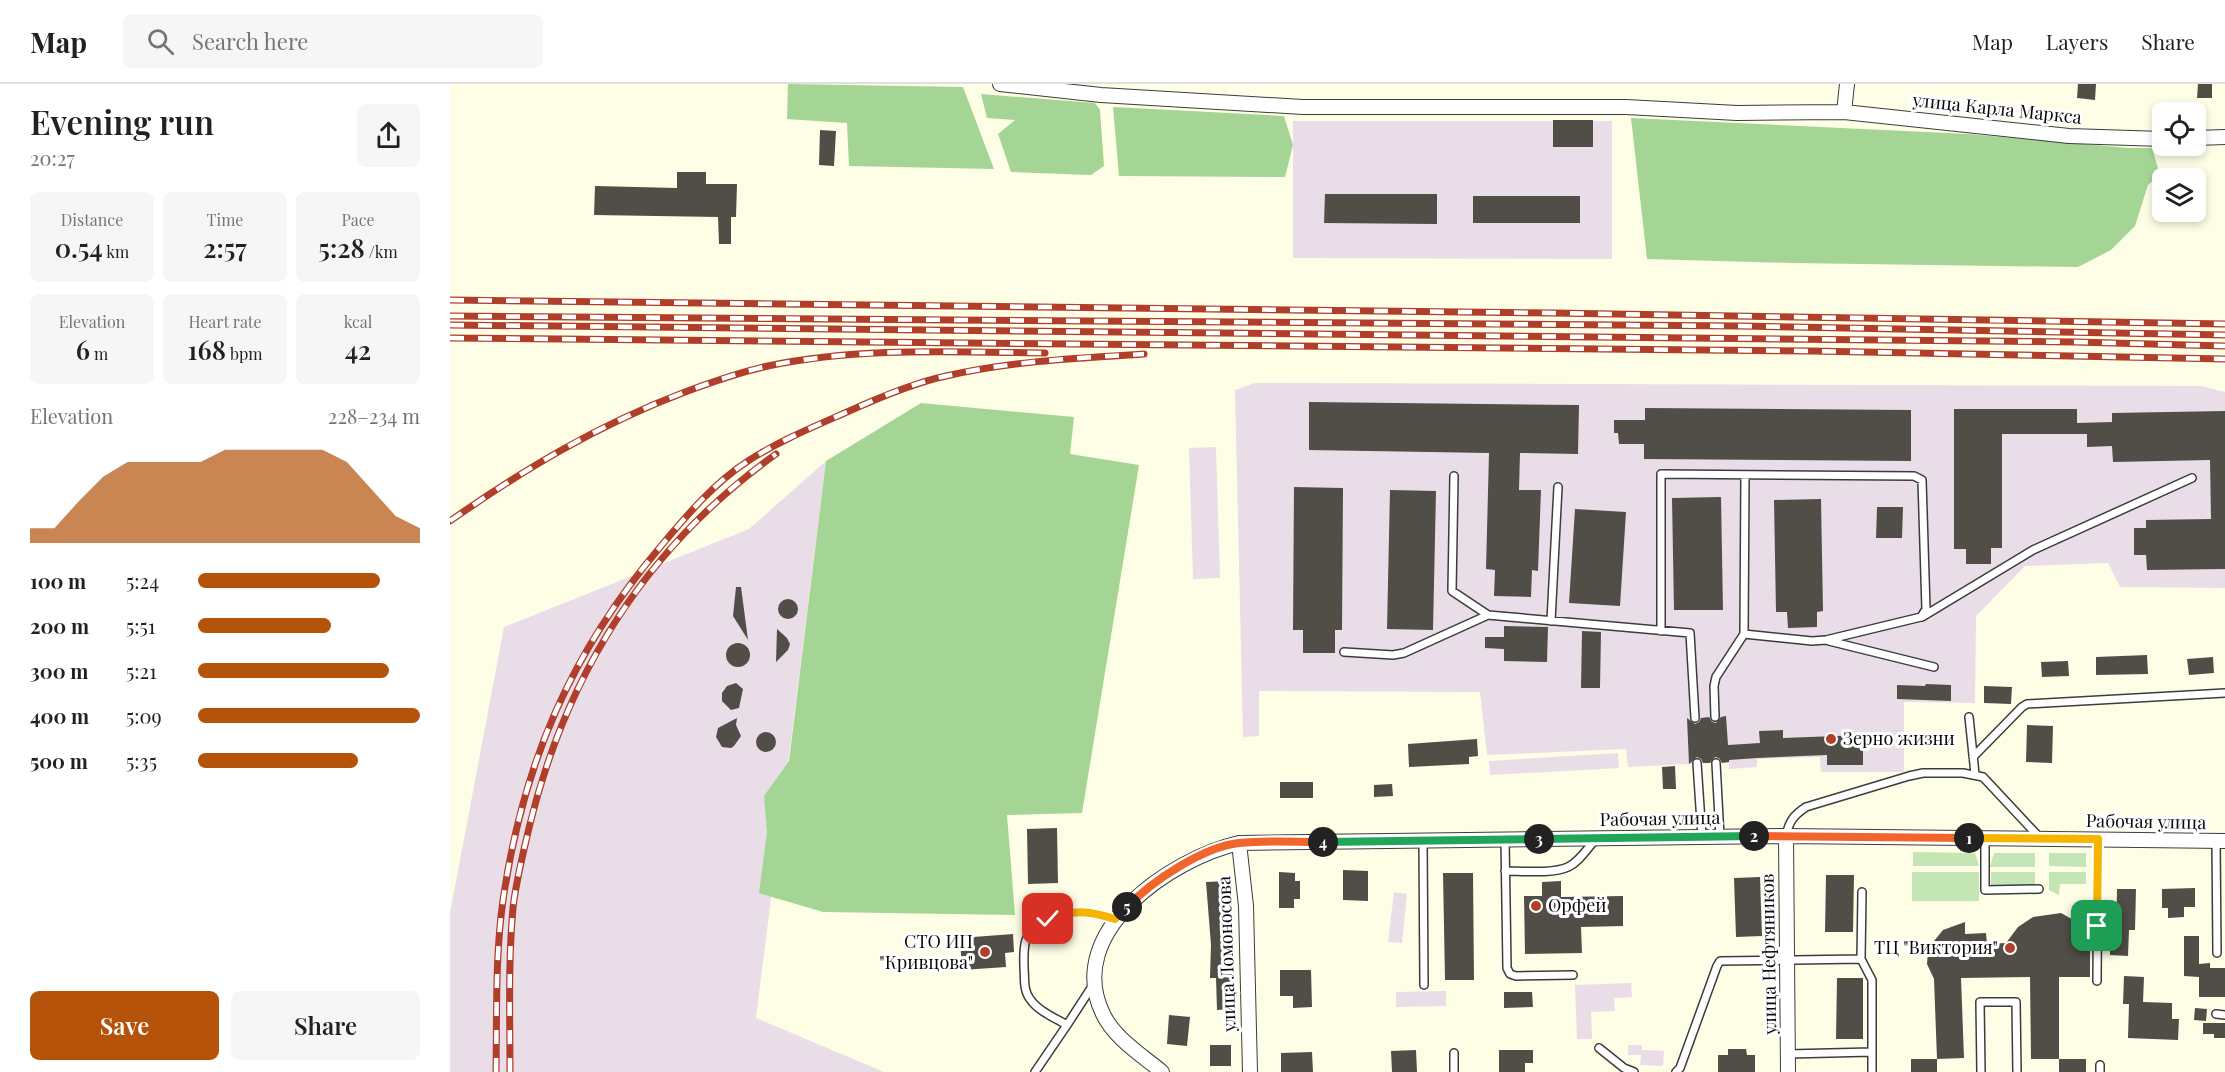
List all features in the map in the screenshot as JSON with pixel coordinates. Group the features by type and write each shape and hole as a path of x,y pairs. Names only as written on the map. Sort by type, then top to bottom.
{"street":[{"name":"улица Карла Маркса","path":"1000,84 1101,95 1303,107 1626,107 1737,113 1844,112 2069,136 2152,139"},
{"path":"1844,112 1846,84"},
{"path":"2206,138 2225,137"},
{"name":"Рабочая улица","path":"1239,843 1786,836 2221,841"},
{"name":"улица Нефтяников","path":"1786,836 1788,1072"},
{"name":"улица Ломоносова","path":"1162,1072 1118,1035 1103,1016 1096,995 1094,972 1104,936 1115,919 1133,901 1178,867 1217,848 1239,843 1246,906 1250,1072"}],"lane":[{"path":"1660,631 1661,474 1914,476 1922,480 1926,609 1921,617"},
{"path":"1714,717 1716,677 1744,634 1745,475"},
{"path":"1454,476 1452,591 1488,615 1690,633 1695,718"},
{"path":"1744,634 1812,641 1826,640 1921,617 2033,550 2192,478"},
{"path":"1551,621 1558,487"},
{"path":"1344,652 1393,655 1404,653 1488,615"},
{"path":"1826,640 1934,667"},
{"path":"1973,757 2027,704 2225,693"},
{"path":"1969,717 1975,774"},
{"path":"1697,763 1702,837"},
{"path":"1716,763 1720,837"},
{"path":"1786,836 1788,825 1794,815 1806,807 1909,776 1975,774 1983,777 2041,839"},
{"path":"1505,871 1567,868 1575,863 1596,838"},
{"path":"1985,838 1985,890 2039,889"},
{"path":"1505,839 1507,968 1510,974 1516,976 1573,975"},
{"path":"2097,981 2098,839"},
{"path":"1424,840 1424,985"},
{"path":"2217,953 2221,841"},
{"path":"1862,892 1861,959 1872,980 1872,1072"},
{"path":"1067,1025 1037,1007 1029,999 1025,990 1023,950 1026,938 1032,928 1067,912 1087,912 1115,919"},
{"path":"1676,1072 1680,1068 1720,961 1861,959"},
{"path":"1035,1072 1095,982"},
{"path":"1981,1072 1980,1002 2016,1002 2017,1072"},
{"path":"2216,1014 2225,1014"},
{"path":"1599,1048 1624,1068 1634,1072"},
{"path":"1788,1054 1872,1052"},
{"path":"1454,1053 1454,1072"}],"shaded area":[{"path":"1293,121 1612,121 1612,259 1293,258"},
{"path":"1255,383 2201,386 2225,392 2225,588 2120,587 2108,563 2025,566 1976,616 1975,703 1904,702 1904,772 1821,772 1820,757 1757,759 1757,767 1729,769 1729,762 1628,767 1626,749 1487,755 1480,692 1259,691 1259,736 1243,737 1235,390"},
{"path":"1216,447 1220,578 1193,579 1189,448"},
{"path":"826,461 756,1018 884,1072 450,1072 450,913 504,627 749,529"},
{"path":"1618,753 1619,768 1490,775 1489,761"},
{"path":"1394,892 1407,894 1402,943 1388,942"},
{"path":"1631,983 1632,997 1614,998 1615,1011 1591,1012 1592,1039 1577,1039 1575,985"},
{"path":"1446,991 1446,1006 1396,1007 1396,992"},
{"path":"1628,1045 1642,1045 1642,1050 1664,1051 1663,1066 1640,1065 1641,1055 1628,1055"}],"green space":[{"path":"788,84 963,87 994,169 849,166 847,123 787,119"},
{"path":"981,94 1095,103 1100,110 1104,166 1091,175 1011,172 998,134 1015,120 987,118"},
{"path":"1113,107 1284,116 1293,145 1285,177 1119,176"},
{"path":"1631,118 1968,134 2152,148 2152,156 2154,156 2158,168 2152,168 2152,182 2148,185 2135,226 2111,250 2078,267 1647,259"},
{"path":"921,403 1074,417 1070,454 1139,465 1082,813 1007,815 1015,915 823,912 759,893 767,832 764,796 789,761 826,461"},
{"path":"1913,852 1975,853 1979,866 1913,866"},
{"path":"1994,853 2035,853 2035,867 1990,867"},
{"path":"2049,853 2086,853 2086,867 2049,866"},
{"path":"1912,872 1979,872 1979,901 1912,901"},
{"path":"1991,872 2035,872 2035,886 1991,886"},
{"path":"2049,872 2086,872 2086,884 2060,884 2059,895 2049,890"}],"building":[{"path":"2078,84 2096,84 2095,100 2077,98"},
{"path":"2198,84 2212,84 2212,98 2197,98"},
{"path":"1553,120 1593,120 1593,147 1553,147"},
{"path":"820,130 836,131 834,166 819,165"},
{"path":"677,172 706,172 706,184 737,184 736,217 731,217 731,244 719,244 718,217 594,215 595,186 677,188"},
{"path":"1325,194 1437,194 1437,224 1324,223"},
{"path":"1473,196 1580,196 1580,223 1473,223"},
{"path":"1309,402 1579,405 1578,454 1520,453 1519,490 1541,490 1538,571 1532,570 1531,597 1494,596 1495,570 1486,569 1489,453 1309,450"},
{"path":"1645,408 1911,410 1911,461 1644,459 1644,444 1619,444 1618,433 1614,433 1614,420 1645,420"},
{"path":"1954,409 2077,409 2077,423 2112,422 2112,413 2225,411 2225,569 2147,570 2146,555 2134,555 2134,528 2146,528 2146,520 2211,519 2210,460 2113,462 2112,446 2087,447 2087,434 2002,434 2002,548 1991,548 1991,564 1966,564 1966,549 1954,549"},
{"path":"1294,487 1343,488 1342,630 1335,630 1335,653 1303,653 1303,630 1293,630"},
{"path":"1390,490 1436,491 1433,630 1387,629"},
{"path":"1721,497 1723,610 1674,610 1672,498"},
{"path":"1821,499 1823,611 1817,612 1817,627 1788,628 1787,612 1776,612 1774,500"},
{"path":"1877,507 1903,507 1902,538 1876,538"},
{"path":"1575,509 1626,512 1620,606 1569,603"},
{"path":"736,587 741,587 748,640 733,616"},
{"path":"788,599 795,602 798,609 795,616 788,619 781,616 778,609 781,602"},
{"path":"1504,626 1548,627 1547,662 1504,661 1504,649 1485,648 1485,637 1504,637"},
{"path":"777,629 790,644 788,650 776,662"},
{"path":"1582,631 1601,632 1600,688 1581,688"},
{"path":"738,643 747,646 750,655 747,664 738,667 729,664 726,655 729,646"},
{"path":"2147,655 2148,674 2096,675 2096,657"},
{"path":"2213,657 2214,673 2189,675 2187,659"},
{"path":"2068,661 2069,676 2042,677 2041,662"},
{"path":"736,683 743,689 739,708 731,710 722,701 722,693 727,686"},
{"path":"1926,684 1951,685 1951,701 1897,699 1897,685 1925,686"},
{"path":"1984,686 2012,687 2011,704 1984,703"},
{"path":"1726,716 1728,745 1760,743 1759,731 1783,730 1783,738 1863,735 1863,765 1827,765 1827,755 1729,760 1729,762 1722,763 1719,758 1715,757 1710,763 1703,763 1697,757 1689,764 1687,718 1695,724 1701,718 1709,717 1712,722 1716,723 1721,717"},
{"path":"737,718 736,725 741,736 731,748 722,747 716,737 718,728"},
{"path":"2027,725 2053,726 2052,763 2026,762"},
{"path":"762,732 770,732 776,738 776,746 770,752 762,752 756,746 756,738"},
{"path":"1477,739 1478,756 1469,757 1469,764 1409,767 1408,744"},
{"path":"1675,766 1676,789 1663,789 1662,767"},
{"path":"1280,782 1313,782 1313,798 1280,798"},
{"path":"1392,784 1393,796 1374,797 1374,785"},
{"path":"1057,828 1058,883 1028,884 1027,829"},
{"path":"1343,870 1368,871 1368,901 1343,900"},
{"path":"1279,872 1295,873 1295,881 1300,881 1300,899 1294,899 1294,908 1279,908"},
{"path":"1443,873 1473,873 1474,980 1445,980"},
{"path":"1826,875 1854,875 1853,932 1825,932"},
{"path":"1760,877 1762,936 1736,937 1734,878"},
{"path":"1227,881 1231,962 1230,1009 1217,1010 1216,978 1210,978 1211,945 1206,882"},
{"path":"1561,881 1561,897 1623,896 1623,926 1581,927 1582,953 1525,954 1524,896 1542,896 1542,882"},
{"path":"2195,888 2195,907 2184,907 2184,917 2168,918 2168,908 2162,908 2162,889"},
{"path":"2117,889 2136,889 2135,930 2129,930 2128,956 2110,955 2110,939 2116,939"},
{"name":"ТЦ \"Виктория\"","path":"2061,913 2077,922 2084,931 2090,951 2090,977 2059,977 2059,1059 2031,1059 2030,977 1961,978 1964,1058 1937,1059 1934,979 1927,964 1928,951 1943,930 1965,922 1965,934 1986,933 1987,944 2006,943 2018,927 2033,917"},
{"name":"СТО ИП \"Кривцова\"","path":"1013,934 1014,952 1005,953 1006,967 962,970 960,938"},
{"path":"2184,936 2199,936 2199,964 2210,963 2210,968 2225,968 2225,997 2199,997 2199,977 2184,976"},
{"path":"1280,970 1311,970 1312,1007 1293,1008 1293,996 1280,996"},
{"path":"2124,976 2144,977 2143,1002 2172,1003 2172,1019 2179,1019 2178,1040 2128,1038 2129,1004 2123,1004"},
{"path":"1837,978 1863,978 1863,1039 1836,1039"},
{"path":"1504,992 1532,992 1533,1007 1504,1008"},
{"path":"2195,1008 2207,1009 2206,1021 2194,1020"},
{"path":"1169,1015 1190,1017 1187,1046 1167,1044"},
{"path":"2203,1023 2225,1023 2225,1038 2214,1038 2214,1034 2203,1034"},
{"path":"1210,1045 1231,1045 1231,1066 1210,1066"},
{"path":"1728,1049 1746,1049 1747,1055 1755,1055 1755,1072 1718,1072 1718,1055 1728,1055"},
{"path":"1416,1050 1417,1072 1392,1072 1391,1051"},
{"path":"1499,1050 1533,1050 1533,1063 1525,1063 1525,1072 1499,1072"},
{"path":"1312,1052 1313,1072 1281,1072 1281,1053"},
{"path":"1911,1059 1937,1059 1937,1072 1911,1072"},
{"path":"2059,1059 2086,1059 2086,1072 2059,1072"}],"railway":[{"path":"450,300 1553,313 2225,324"},
{"path":"450,316 1740,326 2225,335"},
{"path":"450,325 2075,342 2225,346"},
{"path":"450,338 1811,351 2225,359"},
{"path":"450,521 507,483 592,433 653,405 747,371 802,360 871,353 1045,353"},
{"path":"496,1072 500,921 523,802 538,756 556,711 601,627 629,586 691,511 724,479 760,454 809,429 908,387 946,376 996,367 1144,354"},
{"path":"510,1072 510,970 514,898 529,828 545,771 565,718 589,666 618,618 651,572 688,530 730,490 776,454"}],"place":[{"name":"Зерно жизни","path":"1831,739"},
{"name":"Орфей","path":"1536,906"},
{"name":"ТЦ \"Виктория\"","path":"2010,948"},
{"name":"СТО ИП \"Кривцова\"","path":"985,952"}],"route":[{"path":"1048,919 1067,912 1087,912 1115,919 1133,901 1178,867 1217,848 1239,843 1786,836 2098,839 2097,926"}]}
